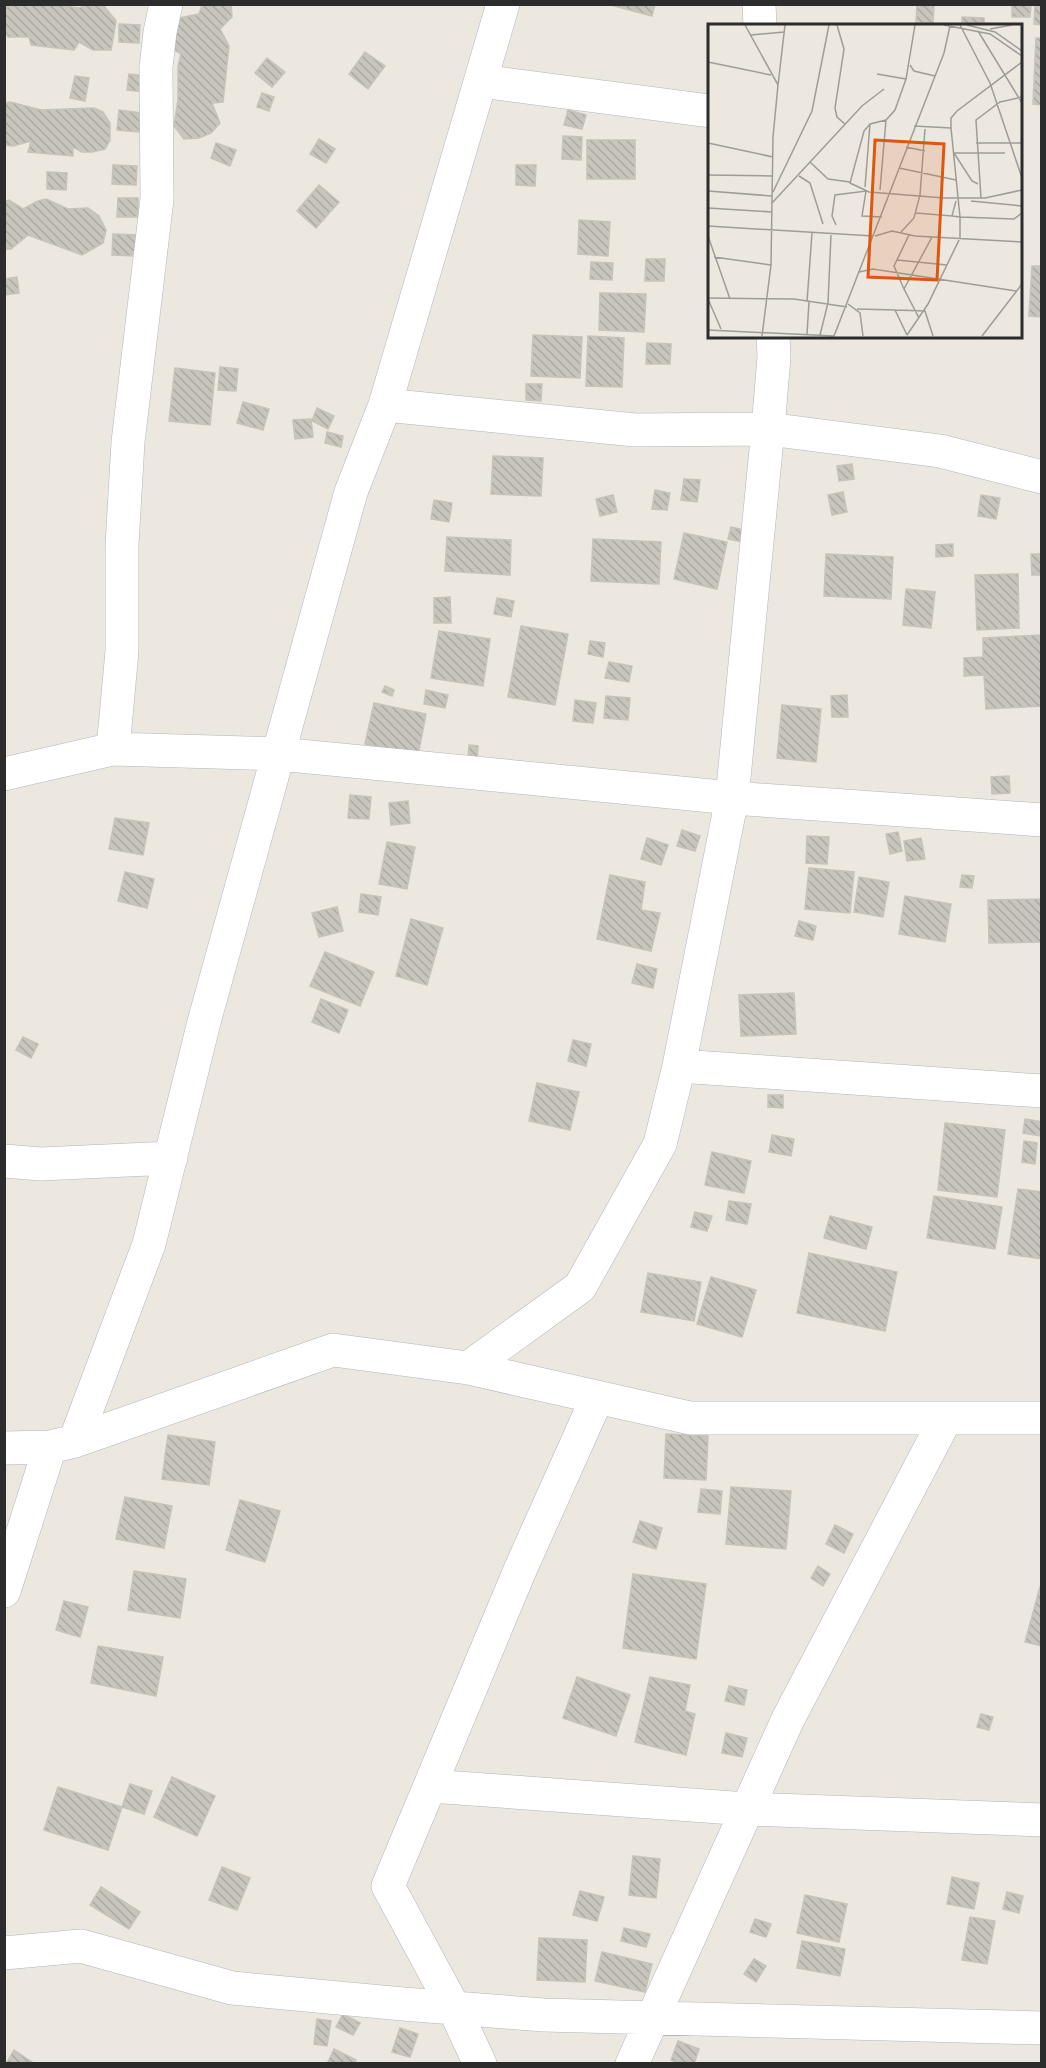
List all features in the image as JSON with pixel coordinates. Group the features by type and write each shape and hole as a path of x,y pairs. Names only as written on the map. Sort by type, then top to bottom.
{"street":[{"path":"113,749 122,651 122,545 128,442 157,199 156,67 166,4"},
{"path":"4,1591 62,1444 149,1244 204,1022 351,492 385,405 503,4"},
{"path":"759,4 760,24"},
{"path":"480,81 708,111"},
{"path":"468,1368 580,1287 660,1144 679,1066 732,798 768,429 774,357 773,338"},
{"path":"385,405 635,430 768,429 940,451 1041,477"},
{"path":"4,774 113,749 279,754 732,798 1041,820"},
{"path":"679,1066 1041,1091"},
{"path":"4,1161 41,1164 171,1158"},
{"path":"4,1448 62,1444 333,1350 468,1368 690,1418 1041,1418"},
{"path":"480,2064 454,2008 388,1886 520,1570 597,1398"},
{"path":"632,2064 788,1719 946,1418"},
{"path":"430,1786 747,1809 1041,1820"},
{"path":"4,1953 81,1946 232,1988 544,2015 1041,2028"}],"building":[{"path":"9,4 54,4 79,8 90,4 104,6 116,21 111,50 93,50 79,42 74,50 31,45 29,37 8,37 4,30 4,11"},
{"path":"231,4 232,17 220,29 229,46 223,102 212,103 220,123 211,133 199,138 184,139 174,126 178,99 178,66 181,54 173,49 175,32 180,18 199,14 202,5"},
{"path":"607,4 655,4 652,16"},
{"path":"917,4 934,4 933,23 916,23"},
{"path":"1012,4 1031,4 1030,17 1012,17"},
{"path":"1035,4 1042,4 1042,25 1034,24"},
{"path":"962,17 984,18 984,24 962,24"},
{"path":"119,24 140,25 139,43 119,42"},
{"path":"1036,38 1042,38 1042,105 1033,104"},
{"path":"365,52 385,66 368,89 349,74"},
{"path":"267,58 285,72 272,87 255,73"},
{"path":"129,74 146,76 144,92 127,90"},
{"path":"75,76 89,78 85,101 70,98"},
{"path":"262,93 274,97 269,111 257,107"},
{"path":"10,102 41,110 94,108 103,112 110,123 110,140 105,149 92,152 82,152 73,147 73,156 28,152 31,141 13,146 4,145 4,103"},
{"path":"119,110 141,113 139,132 117,130"},
{"path":"568,110 586,115 582,129 564,125"},
{"path":"563,136 582,137 581,160 562,159"},
{"path":"319,139 335,149 326,163 310,154"},
{"path":"587,140 635,140 635,179 587,179"},
{"path":"216,143 236,150 230,166 211,158"},
{"path":"113,165 137,166 136,185 112,184"},
{"path":"516,165 536,165 535,186 516,185"},
{"path":"47,172 67,173 66,190 47,189"},
{"path":"319,185 339,202 316,228 297,211"},
{"path":"118,198 138,198 138,217 117,217"},
{"path":"46,199 68,209 88,208 99,216 106,230 103,243 82,255 28,235 11,249 4,249 4,202 9,200 23,209"},
{"path":"579,220 610,222 608,256 578,254"},
{"path":"113,234 137,235 136,256 112,255"},
{"path":"646,259 665,259 664,281 645,281"},
{"path":"591,262 613,263 612,280 590,279"},
{"path":"1032,266 1042,266 1042,317 1029,316"},
{"path":"17,277 19,293 4,295 4,279"},
{"path":"600,293 646,294 644,332 599,330"},
{"path":"533,335 582,337 580,378 531,376"},
{"path":"588,336 624,338 622,387 586,386"},
{"path":"647,343 671,344 670,364 646,364"},
{"path":"220,367 238,369 236,391 218,390"},
{"path":"175,368 215,373 210,425 169,421"},
{"path":"526,384 542,384 541,401 526,400"},
{"path":"243,402 269,409 263,430 237,423"},
{"path":"317,408 334,416 328,429 312,421"},
{"path":"311,419 313,437 295,439 293,420"},
{"path":"327,432 343,436 341,447 325,443"},
{"path":"493,456 543,458 541,496 491,494"},
{"path":"852,464 854,479 839,481 837,466"},
{"path":"684,479 700,480 697,502 681,500"},
{"path":"655,490 670,493 667,510 652,509"},
{"path":"843,492 847,512 832,515 828,495"},
{"path":"613,495 617,512 600,516 596,499"},
{"path":"981,495 1000,498 996,519 978,516"},
{"path":"434,500 452,503 449,522 431,519"},
{"path":"731,527 749,531 747,543 728,539"},
{"path":"684,533 727,542 717,589 674,579"},
{"path":"447,537 511,540 510,575 445,571"},
{"path":"593,539 661,542 659,584 591,581"},
{"path":"953,544 953,556 936,557 936,545"},
{"path":"826,554 893,557 891,599 824,596"},
{"path":"1031,554 1042,554 1042,575 1032,575"},
{"path":"1018,574 1019,628 977,630 975,575"},
{"path":"906,589 935,592 931,628 903,625"},
{"path":"450,597 451,623 434,623 434,598"},
{"path":"497,598 514,601 511,617 494,614"},
{"path":"521,626 568,634 555,705 508,697"},
{"path":"439,631 490,639 483,686 431,678"},
{"path":"1042,635 1042,706 986,709 984,675 964,676 964,658 983,657 983,638"},
{"path":"590,641 605,643 603,657 588,654"},
{"path":"609,662 632,666 629,682 605,678"},
{"path":"385,686 394,690 392,696 382,692"},
{"path":"426,690 448,695 445,708 424,704"},
{"path":"847,695 848,717 832,717 831,696"},
{"path":"606,696 630,698 628,720 604,718"},
{"path":"575,700 596,703 593,723 573,721"},
{"path":"374,703 426,714 418,755 365,744"},
{"path":"782,705 821,709 816,762 777,758"},
{"path":"469,745 478,746 477,760 468,759"},
{"path":"1009,776 1010,793 992,794 991,777"},
{"path":"350,795 371,797 369,819 348,818"},
{"path":"408,801 410,823 391,825 389,803"},
{"path":"115,818 149,823 143,855 109,849"},
{"path":"682,830 700,836 695,851 677,846"},
{"path":"898,832 902,851 890,854 886,834"},
{"path":"807,836 829,837 827,864 806,863"},
{"path":"647,838 668,845 661,865 641,859"},
{"path":"921,838 925,859 907,861 904,841"},
{"path":"387,842 415,847 407,889 379,884"},
{"path":"809,868 854,872 850,913 805,909"},
{"path":"125,872 154,879 147,908 118,901"},
{"path":"610,875 645,882 641,910 660,913 651,951 597,939"},
{"path":"962,875 974,876 972,888 960,887"},
{"path":"859,877 889,882 883,917 854,912"},
{"path":"361,894 381,897 378,915 359,912"},
{"path":"905,896 951,904 945,942 899,934"},
{"path":"1042,899 1042,942 989,943 988,900"},
{"path":"337,907 343,931 319,937 312,913"},
{"path":"411,919 443,928 427,985 396,976"},
{"path":"799,921 816,926 813,940 795,936"},
{"path":"325,952 374,972 360,1006 310,986"},
{"path":"637,964 657,969 653,988 632,983"},
{"path":"794,993 796,1034 741,1036 739,995"},
{"path":"321,999 348,1010 339,1033 312,1022"},
{"path":"23,1037 38,1044 31,1058 16,1050"},
{"path":"573,1040 591,1044 586,1066 568,1061"},
{"path":"537,1083 579,1092 570,1130 529,1121"},
{"path":"768,1095 783,1095 783,1108 768,1107"},
{"path":"1025,1119 1042,1122 1042,1136 1023,1133"},
{"path":"945,1123 1005,1130 997,1197 938,1190"},
{"path":"772,1135 794,1139 791,1156 769,1152"},
{"path":"1024,1141 1037,1143 1035,1164 1022,1162"},
{"path":"712,1152 751,1161 744,1193 705,1185"},
{"path":"1018,1189 1042,1192 1042,1259 1008,1254"},
{"path":"934,1196 1002,1207 995,1249 927,1238"},
{"path":"729,1201 751,1204 747,1224 726,1220"},
{"path":"695,1212 712,1216 707,1231 691,1227"},
{"path":"830,1216 872,1227 866,1249 824,1238"},
{"path":"809,1253 897,1272 885,1331 797,1313"},
{"path":"648,1273 701,1282 694,1321 641,1312"},
{"path":"711,1277 756,1290 742,1337 697,1324"},
{"path":"666,1434 708,1436 706,1480 664,1478"},
{"path":"168,1435 215,1442 209,1485 162,1479"},
{"path":"731,1487 791,1491 786,1549 726,1544"},
{"path":"701,1489 722,1491 720,1514 698,1512"},
{"path":"125,1497 172,1506 164,1548 116,1539"},
{"path":"240,1500 280,1511 265,1562 226,1550"},
{"path":"640,1521 662,1528 656,1549 633,1542"},
{"path":"835,1525 853,1534 844,1553 826,1544"},
{"path":"818,1566 830,1574 823,1586 811,1578"},
{"path":"134,1571 186,1579 180,1618 128,1610"},
{"path":"633,1574 706,1584 696,1659 623,1648"},
{"path":"1040,1587 1042,1587 1042,1646 1025,1642"},
{"path":"64,1601 88,1607 80,1637 56,1630"},
{"path":"98,1646 163,1657 156,1696 91,1683"},
{"path":"577,1677 630,1695 616,1736 563,1718"},
{"path":"650,1677 690,1685 685,1711 695,1714 686,1755 635,1742"},
{"path":"729,1686 747,1690 744,1705 725,1701"},
{"path":"981,1714 993,1717 989,1730 977,1727"},
{"path":"726,1733 747,1738 742,1757 722,1753"},
{"path":"172,1777 215,1796 197,1836 154,1817"},
{"path":"130,1784 152,1791 144,1814 122,1807"},
{"path":"58,1787 122,1807 108,1850 44,1830"},
{"path":"633,1856 660,1859 656,1898 629,1895"},
{"path":"222,1867 250,1878 237,1910 209,1900"},
{"path":"952,1877 979,1883 974,1909 947,1904"},
{"path":"101,1887 140,1912 129,1929 90,1905"},
{"path":"580,1891 604,1897 597,1921 573,1915"},
{"path":"1007,1892 1023,1896 1019,1913 1003,1909"},
{"path":"805,1895 847,1904 839,1942 797,1933"},
{"path":"970,1917 995,1921 987,1964 962,1960"},
{"path":"755,1919 771,1924 766,1937 750,1932"},
{"path":"624,1928 650,1934 646,1947 621,1941"},
{"path":"539,1938 587,1940 585,1982 537,1980"},
{"path":"802,1941 845,1949 840,1976 797,1968"},
{"path":"602,1952 652,1964 645,1992 595,1981"},
{"path":"754,1959 766,1966 756,1982 744,1974"},
{"path":"343,2014 360,2023 353,2035 336,2027"},
{"path":"317,2019 331,2021 327,2046 314,2044"},
{"path":"400,2028 418,2034 410,2057 392,2052"},
{"path":"678,2041 699,2049 694,2064 681,2064 671,2060"},
{"path":"334,2049 356,2060 355,2064 327,2064"},
{"path":"14,2050 35,2064 6,2064"}]}
